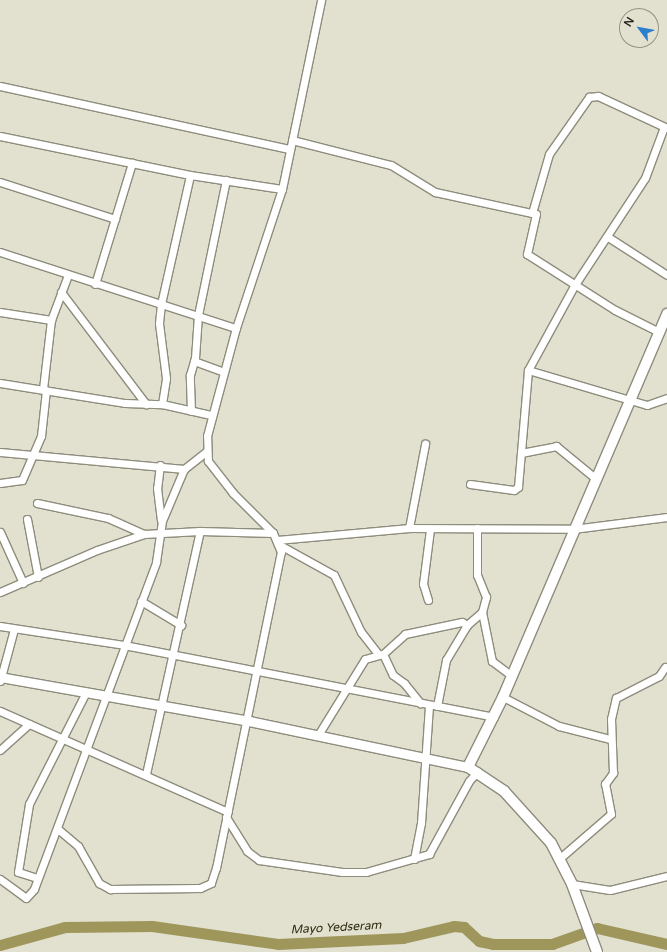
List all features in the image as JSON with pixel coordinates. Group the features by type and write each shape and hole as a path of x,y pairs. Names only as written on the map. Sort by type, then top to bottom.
{"main road":[{"path":"597,951 580,904 560,858 528,814 478,771 468,767 480,750 573,529 667,314"},
{"path":"478,771 480,750"}],"street":[{"path":"59,830 78,846 104,887 130,890 156,886 200,888 210,884 249,721 280,561 278,542 273,533 220,477 206,452 211,415 236,328 282,189 321,0"},
{"path":"0,86 290,149"},
{"path":"470,484 514,490 520,481 528,370 574,286 608,237 645,178 666,128 598,96 589,97 549,154 532,213"},
{"path":"0,136 190,175 282,189"},
{"path":"292,140 391,165 436,192 532,213 536,216 527,254 574,286 659,332"},
{"path":"95,284 132,163"},
{"path":"162,404 166,378 159,323 161,304 190,175"},
{"path":"191,411 190,375 194,361 198,315 226,180"},
{"path":"0,182 115,218"},
{"path":"608,237 667,275"},
{"path":"0,252 95,284 236,328"},
{"path":"0,483 22,480 46,415 45,389 51,320 68,275"},
{"path":"61,292 146,404"},
{"path":"0,312 51,320"},
{"path":"194,361 224,372"},
{"path":"528,370 628,401 647,405 667,398"},
{"path":"0,383 146,404 162,404 211,415"},
{"path":"409,528 425,444"},
{"path":"521,453 556,446 596,478"},
{"path":"0,452 31,456 160,465 184,469"},
{"path":"0,879 26,898 37,878 59,830 124,644 156,562 159,532 162,521 184,469 206,452"},
{"path":"160,465 158,488 162,521"},
{"path":"37,503 108,518 144,534"},
{"path":"278,542 409,528 573,529 667,517"},
{"path":"27,519 38,577"},
{"path":"477,528 477,575 486,597 482,612 492,661 512,676"},
{"path":"428,600 423,584 430,529"},
{"path":"0,592 38,577 97,550 144,534 200,531 273,533"},
{"path":"146,774 181,625 200,531"},
{"path":"0,532 23,583"},
{"path":"278,542 334,575 361,632 380,654 393,675 404,683 420,703"},
{"path":"141,601 181,625"},
{"path":"437,706 443,670 467,625 482,612"},
{"path":"318,735 362,662 380,654 405,634 462,622 467,625"},
{"path":"0,626 14,630 124,644 494,717"},
{"path":"14,630 0,679 163,705 424,757 468,767 469,781"},
{"path":"560,858 611,814 605,784 613,773 610,739 616,698 659,676 665,667"},
{"path":"37,878 20,874 18,863 32,795 86,692"},
{"path":"503,697 559,726 610,739"},
{"path":"414,859 421,823 424,757 429,704"},
{"path":"0,711 87,751 146,774 227,814 253,857 287,866 366,872 414,859 435,848 469,781 478,771"},
{"path":"0,750 28,724"},
{"path":"572,884 610,890 667,876"}],"waterway":[{"name":"Mayo Yedseram","path":"0,945 65,927 152,926 278,944 403,938 454,926 464,927 479,941 493,944 552,944 597,928 667,944"}]}
